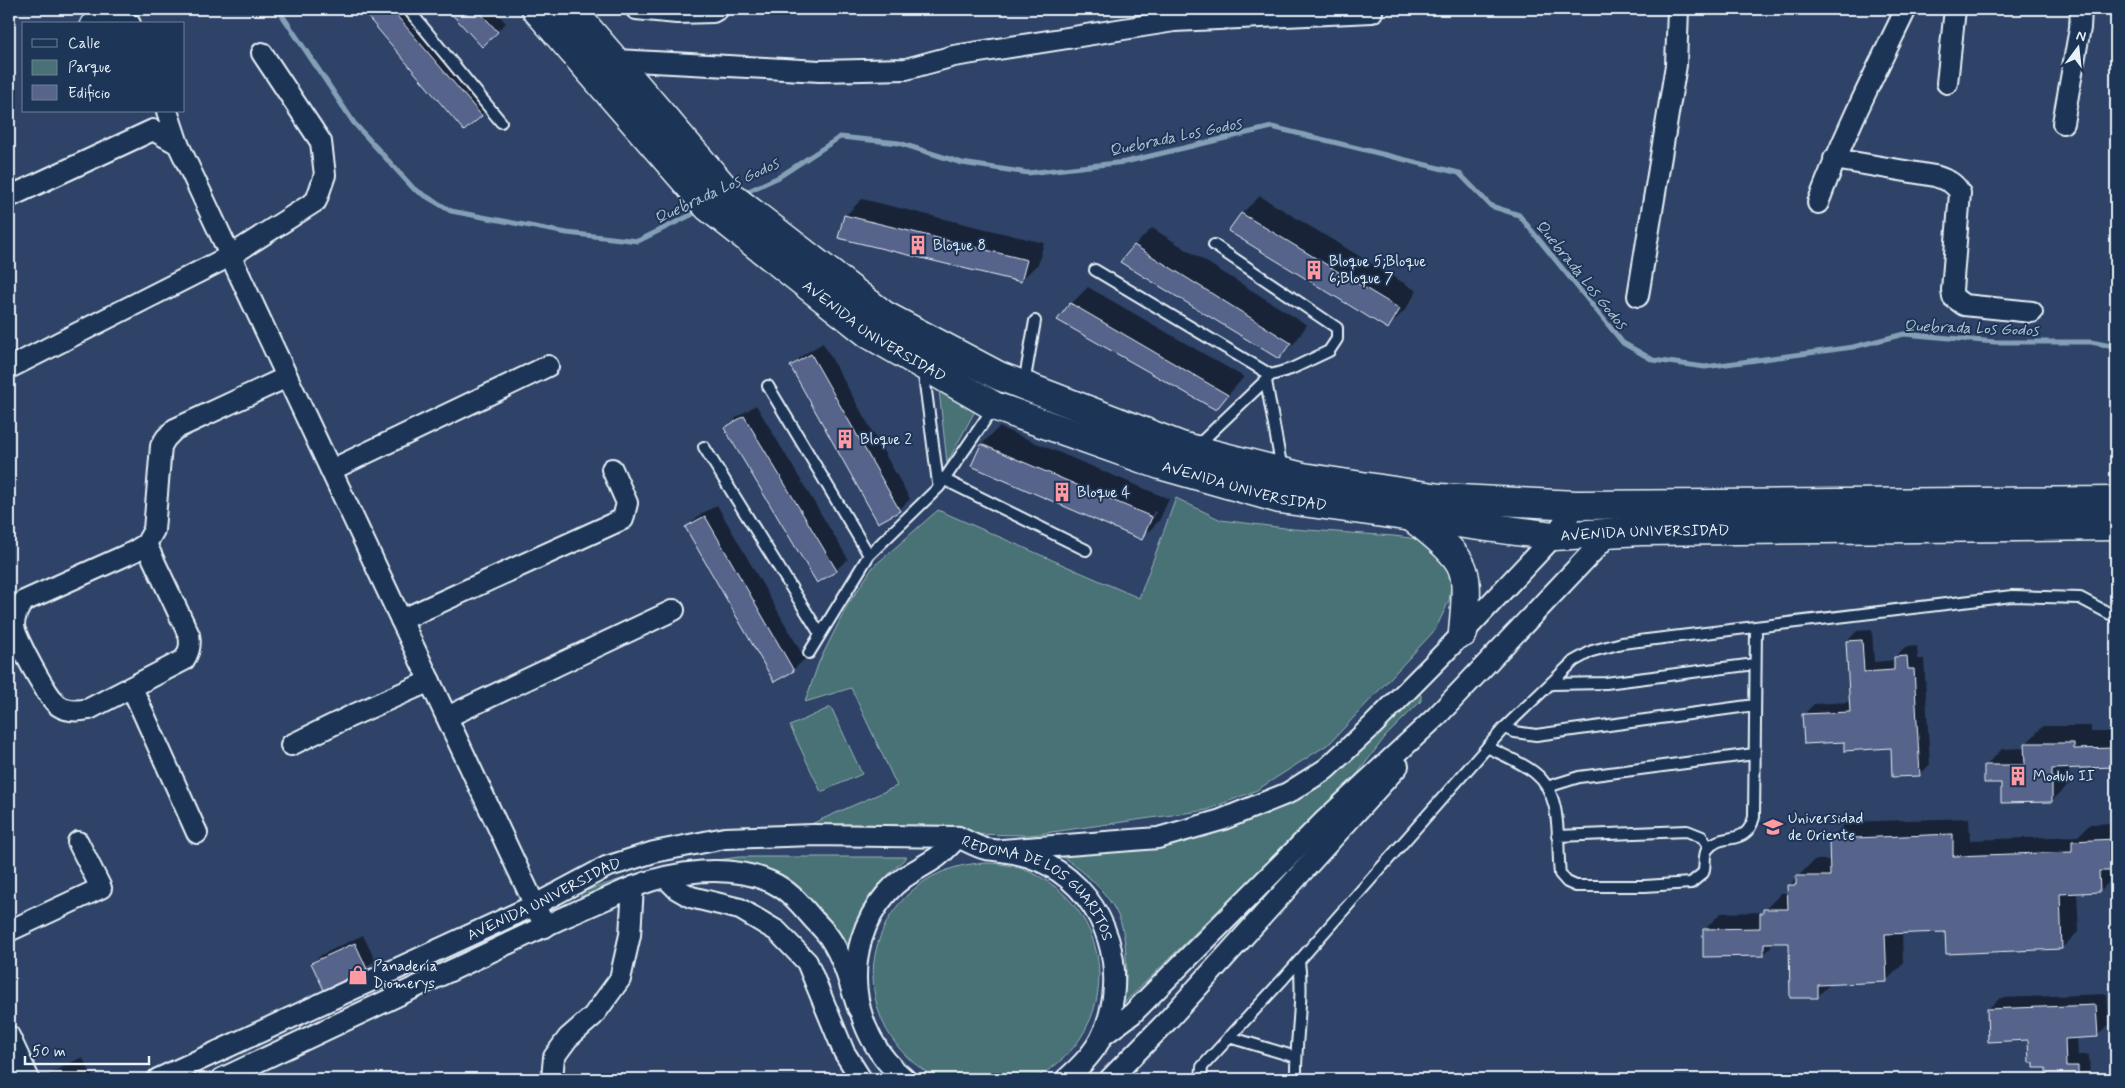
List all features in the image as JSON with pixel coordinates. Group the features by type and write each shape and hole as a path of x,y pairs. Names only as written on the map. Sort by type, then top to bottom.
{"street":[{"name":"AVENIDA UNIVERSIDAD","path":"536,9 708,207 869,334 994,406 1160,465 1280,499 1554,536 1611,533 2116,526"},
{"name":"AVENIDA UNIVERSIDAD","path":"571,9 732,198 884,315 999,376 1194,449 1303,477 1440,498 1576,505 2116,501"},
{"path":"636,9 677,13 713,12 718,9"},
{"path":"616,60 820,71 906,69 954,56 1174,21 1230,14 1372,12 1372,9"},
{"path":"1638,296 1676,65 1678,9"},
{"path":"1818,203 1834,160 1906,9"},
{"path":"1947,83 1955,9"},
{"path":"2063,123 2080,28 2081,9"},
{"path":"94,22 107,22"},
{"path":"9,368 230,256 316,201 325,176 321,142 262,53"},
{"path":"167,112 178,144 545,927"},
{"path":"9,197 153,130 178,144"},
{"path":"1834,160 1935,176 1949,180 1956,185 1960,193 1953,297 1964,306 2032,312"},
{"path":"331,470 548,366"},
{"path":"146,544 189,635 190,648 184,660 89,709 72,710 57,705 42,684 17,636 15,618 24,601 146,544 154,530 162,446 170,433 287,377"},
{"path":"401,620 623,519 627,503 612,469"},
{"path":"1002,850 1158,838 1221,820 1288,793 1326,769 1372,726 1554,536 1576,505"},
{"path":"1437,716 1389,779 1338,831 1168,1020 1111,1078 1097,1044 1132,1014 1325,820 1437,716 1611,533 1633,505"},
{"path":"1411,517 1445,543 1463,570 1465,602 1463,633"},
{"path":"447,717 674,610"},
{"path":"291,745 430,681"},
{"path":"132,688 197,833"},
{"name":"AVENIDA UNIVERSIDAD","path":"158,1079 535,905 606,867 654,852 725,838 813,835 958,837"},
{"name":"REDOMA DE LOS GUARITOS","path":"905,1079 875,1046 858,1008 855,977 859,946 870,918 887,893 910,872 936,858 958,837 984,849 1002,850 1026,855 1048,865 1068,879 1086,896 1099,916 1109,938 1114,962 1115,986 1111,1010 1097,1044 1079,1068 1066,1079"},
{"path":"9,931 101,888 78,842"},
{"name":"AVENIDA UNIVERSIDAD","path":"229,1078 632,887 697,871 733,872 771,882 796,898 830,939 840,957 858,1008"},
{"path":"666,878 677,889 690,896 740,909 777,932 807,962 844,1052 861,1079"},
{"path":"552,1079 554,1057 568,1038 593,1016 620,979 630,935 632,887"},
{"path":"9,1036 29,1079"}],"lane":[{"path":"408,9 501,122"},
{"path":"1194,449 1268,378 1329,351 1337,339 1337,328 1214,245"},
{"path":"1095,270 1268,378 1282,472"},
{"path":"1023,385 1035,322"},
{"path":"922,365 940,481"},
{"path":"768,386 869,555"},
{"path":"809,653 869,555 940,481 994,406"},
{"path":"704,447 820,634"},
{"path":"940,481 1086,550"},
{"path":"1201,1079 1202,1067 1504,728 1574,662 1592,651 1622,643 2012,596 2080,598 2116,616"},
{"path":"1487,747 1534,772 1547,787 1555,807 1560,874 1567,882 1576,886 1645,886 1691,883 1703,873 1705,852 1709,847 1721,840 1742,836 1752,824 1754,817 1756,628"},
{"path":"1551,684 1606,683 1756,664"},
{"path":"1504,728 1536,736 1755,705"},
{"path":"1547,787 1578,777 1754,754"},
{"path":"1557,836 1687,831 1702,837 1709,847"},
{"path":"1296,1079 1301,984 1299,960"},
{"path":"1229,1038 1296,1057"}],"green space":[{"path":"939,390 975,411 947,463"},
{"path":"1176,498 1221,520 1293,529 1425,540 1453,572 1449,601 1435,630 1330,743 1257,790 1207,810 1031,835 793,832 897,786 851,688 805,702 819,662 847,606 873,567 938,510 1139,598"},
{"path":"1414,693 1421,695 1421,701 1385,737 1358,773 1123,1004 1126,955 1124,936 1118,916 1104,894 1085,874 1075,865 1054,852 1188,840 1250,820 1296,796"},
{"path":"831,707 862,774 821,792 790,726"},
{"path":"739,857 907,857 885,878 866,903 856,925 852,949 825,914 802,897 736,875 582,900 580,897 582,892 633,875 661,868"},
{"path":"986,863 1019,868 1029,872 1049,882 1066,896 1080,913 1090,933 1094,943 1099,976 1094,1009 1090,1019 1080,1039 1066,1056 1049,1070 1029,1080 1019,1084 986,1089 953,1084 943,1080 923,1070 906,1056 892,1039 882,1019 878,1009 873,976 878,943 882,933 892,913 906,896 923,882 943,872 953,868"}],"building":[{"path":"361,9 391,9 482,116 464,131"},
{"path":"447,9 477,9 498,32 482,47"},
{"name":"Bloque 5;Bloque 6;Bloque 7","path":"1241,213 1400,309 1388,329 1228,231"},
{"name":"Bloque 8","path":"844,215 1027,260 1021,282 838,238"},
{"path":"1134,245 1291,343 1279,359 1120,262"},
{"path":"1070,303 1228,395 1216,410 1057,320"},
{"name":"Bloque 2","path":"811,354 900,511 878,523 790,366"},
{"path":"744,416 837,571 817,583 724,428"},
{"name":"Bloque 4","path":"981,444 1152,517 1142,540 971,466"},
{"path":"705,516 794,671 774,682 685,527"},
{"path":"1862,640 1864,672 1894,670 1894,657 1907,656 1908,669 1914,669 1920,776 1892,777 1891,748 1844,751 1844,742 1804,744 1802,714 1850,712 1846,641"},
{"name":"Modulo II","path":"2024,743 2074,743 2074,749 2116,748 2116,767 2052,769 2052,802 2001,803 2001,783 1984,783 1984,765 2025,765"},
{"path":"1953,834 1953,856 2072,852 2072,841 2116,839 2116,871 2099,871 2100,892 2060,894 2062,949 1946,954 1945,932 1885,934 1887,982 1818,985 1818,998 1790,998 1789,943 1764,943 1764,956 1703,957 1703,929 1760,928 1760,913 1763,913 1763,909 1788,909 1787,885 1796,885 1796,876 1830,876 1829,839"},
{"path":"355,943 367,969 324,990 311,963"},
{"path":"2096,1005 2098,1037 2065,1039 2066,1066 2078,1066 2078,1079 2046,1079 2046,1068 2034,1068 2034,1063 2029,1063 2028,1040 1988,1042 1987,1009"}],"waterway":[{"name":"Quebrada Los Godos","path":"278,9 354,123 414,189 451,211 567,233 638,241 699,211"},
{"name":"Quebrada Los Godos","path":"742,194 779,177 840,137 899,143 962,163 1028,173 1125,162 1272,127 1459,173 1491,206 1519,215 1623,343 1653,360 1705,367 1853,347 1904,334 1995,342 2091,342 2116,347"}],"place":[{"name":"Bloque 8","path":"918,245"},
{"name":"Bloque 5;Bloque 6;Bloque 7","path":"1314,270"},
{"name":"Bloque 2","path":"845,439"},
{"name":"Bloque 4","path":"1062,492"},
{"name":"Modulo II","path":"2018,776"},
{"name":"Universidad de Oriente","path":"1773,827"},
{"name":"Panadería Diomerys","path":"358,975"}]}
